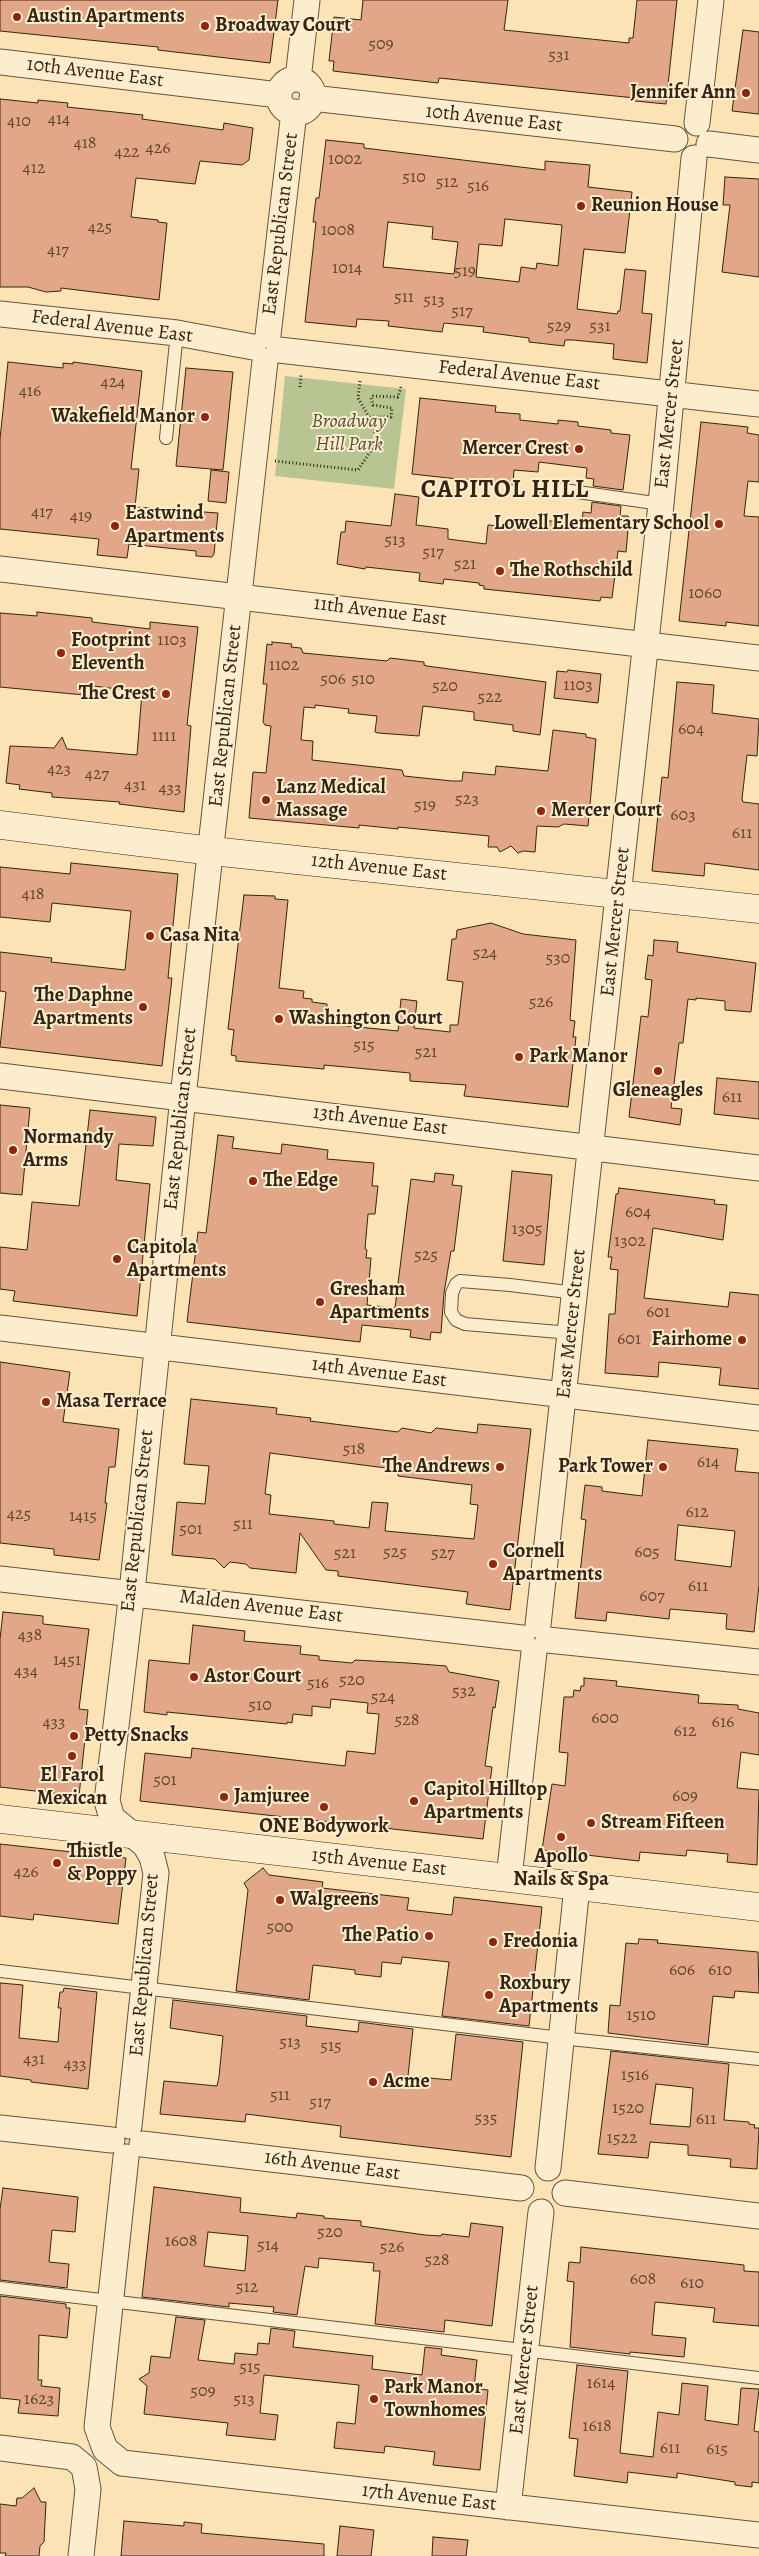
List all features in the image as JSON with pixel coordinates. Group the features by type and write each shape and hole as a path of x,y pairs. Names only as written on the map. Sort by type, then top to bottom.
{"street":[{"name":"East Republican Street","path":"105,2449 97,2427 156,1873 152,1857 144,1845 112,1818 107,1801 132,1592 156,1346 266,348 307,0"},
{"name":"East Mercer Street","path":"509,1878 535,1638 572,1333 700,142 712,0"},
{"name":"10th Avenue East","path":"0,62 675,139 678,151 688,158 700,142"},
{"path":"700,142 759,150"},
{"name":"Federal Avenue East","path":"0,314 177,333 266,348 759,404"},
{"name":"11th Avenue East","path":"0,569 240,595 759,658"},
{"name":"12th Avenue East","path":"0,825 212,851 759,909"},
{"name":"13th Avenue East","path":"0,1076 592,1146 759,1168"},
{"name":"14th Avenue East","path":"0,1328 759,1418"},
{"name":"Malden Avenue East","path":"0,1578 759,1662"},
{"name":"15th Avenue East","path":"0,1819 759,1907"},
{"path":"548,2168 577,1886"},
{"name":"16th Avenue East","path":"0,2128 521,2188"},
{"path":"548,2168 560,2176 565,2193 560,2205 553,2210 541,2212 525,2205 521,2188 524,2178 529,2173 535,2169 548,2168"},
{"path":"565,2193 759,2216"},
{"name":"East Mercer Street","path":"508,2507 541,2212"},
{"path":"0,2448 72,2457 84,2467 88,2488 81,2556"},
{"name":"17th Avenue East","path":"105,2449 122,2463 759,2535"}],"lane":[{"path":"166,438 177,333"},
{"path":"543,487 661,504"},
{"path":"572,1333 465,1324 456,1320 450,1312 452,1293 456,1284 460,1281 576,1293"},
{"path":"0,1971 561,2038 759,2059"},
{"path":"0,2288 759,2378"}],"path":[{"path":"300,388 301,374"},
{"path":"273,461 358,470 374,446 376,439 374,426 358,398 360,380"},
{"path":"369,417 391,417 392,408 373,405 371,398 373,396 398,397 401,386"}],"green space":[{"name":"Broadway Hill Park","path":"285,376 406,389 394,489 275,476"}],"building":[{"path":"0,0 278,0 270,63 158,50 158,47 0,31"},
{"path":"363,0 508,0 504,30 629,43 629,38 633,38 637,0 677,0 666,104 635,101 635,98 439,78 438,83 333,71 334,61 329,61 334,17 361,20"},
{"path":"743,30 759,32 759,114 732,111"},
{"path":"0,99 38,103 38,100 68,103 67,107 143,115 142,119 223,130 224,123 253,128 249,160 242,165 200,161 195,184 136,178 131,217 167,223 159,300 61,288 61,291 46,292 28,287 0,287"},
{"path":"326,140 364,144 364,148 545,170 545,161 590,165 588,187 632,192 625,253 584,249 577,309 617,314 620,311 625,269 646,271 642,313 652,314 647,363 613,359 614,344 565,340 564,346 529,342 529,338 483,332 484,327 444,323 442,332 388,326 389,321 357,319 356,327 305,322 316,222 313,222 316,198 319,198","holes":["505,219 562,225 558,266 537,263 536,269 521,267 519,282 476,277 479,244 502,246","388,222 433,227 432,239 458,242 454,274 383,267"]},
{"path":"725,177 759,179 759,277 722,272 730,205 723,205"},
{"path":"8,362 63,368 63,363 73,364 73,362 142,371 131,469 139,469 135,507 218,513 214,554 212,557 196,556 196,551 129,544 127,558 97,555 99,539 0,529 0,439"},
{"name":"Wakefield Manor","path":"186,368 233,372 223,470 176,466"},
{"path":"420,398 496,406 495,412 520,414 520,420 558,424 558,420 578,422 578,426 611,430 611,433 630,435 623,490 593,486 594,479 586,478 587,468 539,462 538,472 514,470 513,485 412,474"},
{"name":"Lowell Elementary School","path":"701,422 748,427 747,433 759,435 759,482 748,481 744,516 759,517 759,626 726,622 726,626 679,621"},
{"path":"211,470 229,472 226,503 208,501"},
{"path":"395,494 419,497 416,525 448,529 448,539 486,544 488,525 535,529 536,521 540,520 582,524 583,512 591,513 592,502 621,506 620,516 628,516 629,519 626,552 618,551 612,598 601,597 600,601 484,589 484,586 479,585 479,583 444,579 443,584 419,581 420,573 366,567 365,569 337,564 341,532 345,532 346,521 391,526"},
{"path":"37,612 92,618 92,622 150,629 150,622 198,627 187,725 191,726 184,812 119,804 120,802 52,797 52,793 19,789 20,785 6,783 10,746 54,748 62,737 67,749 137,755 142,692 85,685 84,695 0,687 0,613 37,616"},
{"path":"272,642 292,644 291,647 301,648 303,653 387,661 390,658 424,662 424,665 427,666 546,682 540,735 513,731 513,725 474,720 474,712 423,706 419,736 378,733 375,732 377,716 348,713 349,709 315,705 315,708 304,707 301,740 313,741 312,760 402,770 404,776 462,781 463,772 495,775 496,766 548,771 553,730 586,734 586,737 596,739 588,826 564,824 558,827 537,826 535,852 523,851 518,853 511,846 500,852 497,847 488,847 489,836 398,827 398,829 359,825 359,828 249,818 253,772 266,773 271,726 265,725 263,722 267,684 263,684 267,644 272,645"},
{"path":"568,670 601,674 598,703 554,698 557,671 567,672"},
{"path":"677,682 714,685 712,713 759,719 757,756 747,755 742,799 743,802 759,804 759,870 705,863 704,876 652,871 662,777 668,778"},
{"path":"71,863 178,874 168,978 172,978 162,1066 0,1047 6,992 0,991 0,952 52,958 51,962 125,970 131,911 52,903 50,922 0,917 0,867 70,874"},
{"path":"244,895 275,896 275,899 288,900 279,988 304,991 303,998 312,999 312,1002 327,1004 327,1009 330,1009 329,1024 398,1031 401,999 417,1001 414,1028 450,1032 450,1025 458,1025 463,982 447,980 452,939 456,939 457,930 491,923 523,934 576,940 570,1020 575,1021 573,1037 576,1037 568,1107 464,1096 466,1085 410,1081 410,1073 324,1065 324,1069 236,1061 236,1056 231,1055 234,1030 228,1029"},
{"path":"654,940 678,942 677,952 756,963 751,1012 725,1010 725,1001 688,999 683,1043 679,1043 671,1108 682,1109 680,1125 629,1117 641,1016 648,1017 652,980 645,979 648,955 653,956"},
{"path":"717,1078 759,1082 759,1119 714,1114"},
{"name":"Normandy Arms","path":"0,1105 30,1108 22,1195 0,1193"},
{"path":"90,1110 156,1117 153,1146 119,1144 116,1180 150,1184 137,1316 13,1301 15,1291 0,1289 0,1247 27,1250 32,1202 79,1206"},
{"path":"218,1135 234,1137 232,1148 281,1154 282,1144 328,1150 327,1159 374,1163 372,1186 378,1186 375,1214 368,1214 365,1249 367,1250 366,1258 371,1258 367,1305 395,1308 411,1179 434,1182 435,1173 454,1175 452,1185 462,1186 454,1251 451,1251 444,1293 441,1333 431,1332 430,1340 410,1337 411,1330 362,1325 360,1342 187,1322 198,1232 206,1233"},
{"path":"512,1171 552,1175 544,1265 503,1261"},
{"path":"619,1188 715,1200 714,1204 727,1205 723,1240 653,1228 644,1298 728,1307 730,1292 759,1295 759,1389 719,1385 721,1368 659,1362 658,1377 605,1373 609,1314 615,1314 618,1270 610,1269 612,1257 608,1257 616,1194 618,1194"},
{"path":"0,1362 70,1372 63,1422 119,1429 115,1467 109,1467 105,1503 107,1503 99,1560 54,1555 54,1549 0,1543"},
{"path":"191,1399 277,1408 276,1414 311,1418 310,1421 398,1432 402,1428 431,1433 436,1428 477,1433 478,1424 531,1429 510,1610 466,1604 468,1592 338,1576 338,1571 326,1570 300,1533 296,1573 250,1568 246,1564 230,1562 224,1568 215,1559 172,1555 177,1502 205,1504 209,1466 184,1464","holes":["270,1453 386,1468 385,1471 398,1473 398,1476 472,1485 470,1504 478,1505 474,1539 385,1531 388,1503 372,1502 369,1528 334,1524 334,1521 269,1514 271,1495 265,1494"]},
{"path":"648,1440 738,1449 735,1471 759,1473 759,1585 754,1632 726,1629 727,1614 670,1609 669,1619 607,1612 606,1621 575,1618 586,1520 581,1519 585,1485 602,1487 602,1491 642,1496","holes":["678,1525 735,1531 731,1567 675,1560"]},
{"path":"3,1612 43,1616 43,1624 89,1629 79,1709 88,1710 79,1796 0,1787 0,1639"},
{"path":"193,1625 245,1631 244,1641 301,1646 300,1654 319,1656 319,1660 352,1663 355,1660 446,1666 449,1672 499,1681 495,1708 493,1707 485,1766 492,1767 483,1839 140,1801 145,1753 191,1758 192,1748 345,1766 347,1751 375,1754 379,1714 367,1713 368,1703 331,1699 330,1708 312,1706 312,1716 293,1714 292,1723 287,1722 287,1724 167,1712 167,1715 144,1712 149,1660 189,1664"},
{"path":"584,1678 617,1681 616,1686 699,1695 698,1703 738,1705 738,1709 759,1713 759,1755 741,1752 737,1788 759,1790 757,1865 727,1862 728,1854 687,1850 686,1856 640,1852 639,1861 542,1850 552,1784 565,1786 568,1753 559,1752 564,1697 573,1697 574,1690 580,1691 581,1686 584,1686"},
{"path":"0,1844 126,1858 118,1924 34,1914 33,1920 0,1916"},
{"path":"263,1868 269,1875 323,1882 322,1888 409,1898 407,1910 452,1915 454,1897 542,1907 529,2026 442,2016 449,1962 402,1957 401,1964 382,1962 381,1977 355,1974 355,1970 313,1965 309,2000 236,1991 248,1890 244,1883"},
{"path":"639,1939 658,1940 657,1943 758,1952 759,1993 735,1991 734,1998 713,1996 708,2045 608,2033 610,2005 620,2006 626,1943 638,1944"},
{"path":"0,1983 23,1985 19,2038 58,2042 61,2008 58,2008 60,1992 63,1992 64,1988 97,1992 88,2089 0,2076"},
{"path":"173,2000 307,2016 306,2026 358,2032 359,2022 413,2029 408,2076 451,2080 456,2034 523,2042 511,2157 340,2137 341,2126 246,2114 245,2122 160,2114 164,2081 217,2086 219,2077 223,2036 170,2028"},
{"path":"611,2051 729,2064 724,2120 749,2122 749,2124 755,2125 754,2128 759,2128 757,2169 730,2167 731,2159 688,2155 688,2145 650,2142 648,2158 598,2154","holes":["656,2084 693,2088 690,2127 650,2124"]},
{"path":"154,2187 241,2198 240,2212 296,2218 297,2213 324,2216 324,2218 361,2221 361,2226 425,2235 441,2236 442,2234 469,2237 471,2223 503,2227 492,2326 445,2320 444,2332 375,2324 380,2271 373,2271 374,2263 319,2258 318,2268 305,2266 297,2315 273,2312 274,2307 229,2303 229,2307 142,2297","holes":["208,2232 248,2236 245,2271 204,2266"]},
{"path":"3,2188 78,2197 75,2232 52,2230 49,2262 69,2264 67,2288 0,2280 0,2209"},
{"path":"581,2247 744,2265 744,2271 759,2272 759,2326 713,2322 715,2308 655,2302 652,2335 686,2338 684,2357 630,2352 630,2354 570,2347 574,2282 567,2281 569,2262 580,2263"},
{"path":"0,2296 66,2304 66,2308 70,2308 67,2338 39,2335 38,2380 42,2380 41,2386 60,2388 58,2416 18,2413 20,2400 0,2398"},
{"path":"176,2317 205,2320 198,2360 234,2364 235,2353 257,2355 258,2343 269,2344 271,2328 295,2331 293,2347 373,2356 372,2369 422,2375 425,2347 442,2349 441,2355 477,2360 474,2388 488,2390 480,2470 433,2465 435,2452 385,2446 384,2453 334,2448 337,2422 355,2424 359,2385 264,2375 260,2413 278,2415 275,2440 226,2435 228,2423 144,2414 147,2386 139,2379 149,2373 151,2356 170,2358"},
{"path":"577,2365 628,2371 620,2453 653,2457 658,2412 679,2415 682,2383 708,2386 705,2420 738,2425 741,2388 759,2389 754,2431 759,2432 759,2483 752,2482 752,2487 735,2485 735,2482 677,2473 677,2478 628,2472 627,2483 574,2476 578,2439 569,2438"},
{"path":"34,2488 41,2502 46,2502 44,2542 40,2546 39,2556 5,2556 6,2553 0,2553 0,2504 16,2506 17,2498 22,2498"},
{"path":"124,2521 184,2526 184,2522 202,2524 201,2533 324,2544 324,2556 121,2556"},
{"path":"340,2526 374,2530 371,2556 337,2556"},
{"path":"433,2537 468,2540 466,2556 432,2556"}],"place":[{"name":"Austin Apartments","path":"17,17"},
{"name":"Broadway Court","path":"205,26"},
{"name":"Jennifer Ann","path":"746,93"},
{"name":"Reunion House","path":"581,206"},
{"name":"Wakefield Manor","path":"205,417"},
{"name":"Mercer Crest","path":"579,449"},
{"name":"Lowell Elementary School","path":"719,524"},
{"name":"Eastwind Apartments","path":"115,526"},
{"name":"The Rothschild","path":"500,571"},
{"name":"Footprint Eleventh","path":"61,653"},
{"name":"The Crest","path":"166,694"},
{"name":"Lanz Medical Massage","path":"266,800"},
{"name":"Mercer Court","path":"541,811"},
{"name":"Casa Nita","path":"150,936"},
{"name":"The Daphne Apartments","path":"143,1007"},
{"name":"Washington Court","path":"279,1019"},
{"name":"Park Manor","path":"519,1057"},
{"name":"Gleneagles","path":"658,1071"},
{"name":"Normandy Arms","path":"13,1150"},
{"name":"The Edge","path":"253,1181"},
{"name":"Capitola Apartments","path":"117,1259"},
{"name":"Gresham Apartments","path":"320,1302"},
{"name":"Fairhome","path":"742,1340"},
{"name":"Masa Terrace","path":"46,1402"},
{"name":"The Andrews","path":"500,1467"},
{"name":"Park Tower","path":"663,1467"},
{"name":"Cornell Apartments","path":"493,1564"},
{"name":"Astor Court","path":"194,1677"},
{"name":"Petty Snacks","path":"74,1736"},
{"name":"El Farol Mexican","path":"72,1756"},
{"name":"Jamjuree","path":"224,1797"},
{"name":"Capitol Hilltop Apartments","path":"414,1801"},
{"name":"ONE Bodywork","path":"324,1807"},
{"name":"Stream Fifteen","path":"591,1823"},
{"name":"Apollo Nails & Spa","path":"561,1837"},
{"name":"Thistle & Poppy","path":"57,1863"},
{"name":"Walgreens","path":"280,1900"},
{"name":"The Patio","path":"429,1936"},
{"name":"Fredonia","path":"493,1942"},
{"name":"Roxbury Apartments","path":"489,1995"},
{"name":"Acme","path":"373,2082"},
{"name":"Park Manor Townhomes","path":"374,2399"}],"district":[{"name":"CAPITOL HILL","path":"505,491"}]}
